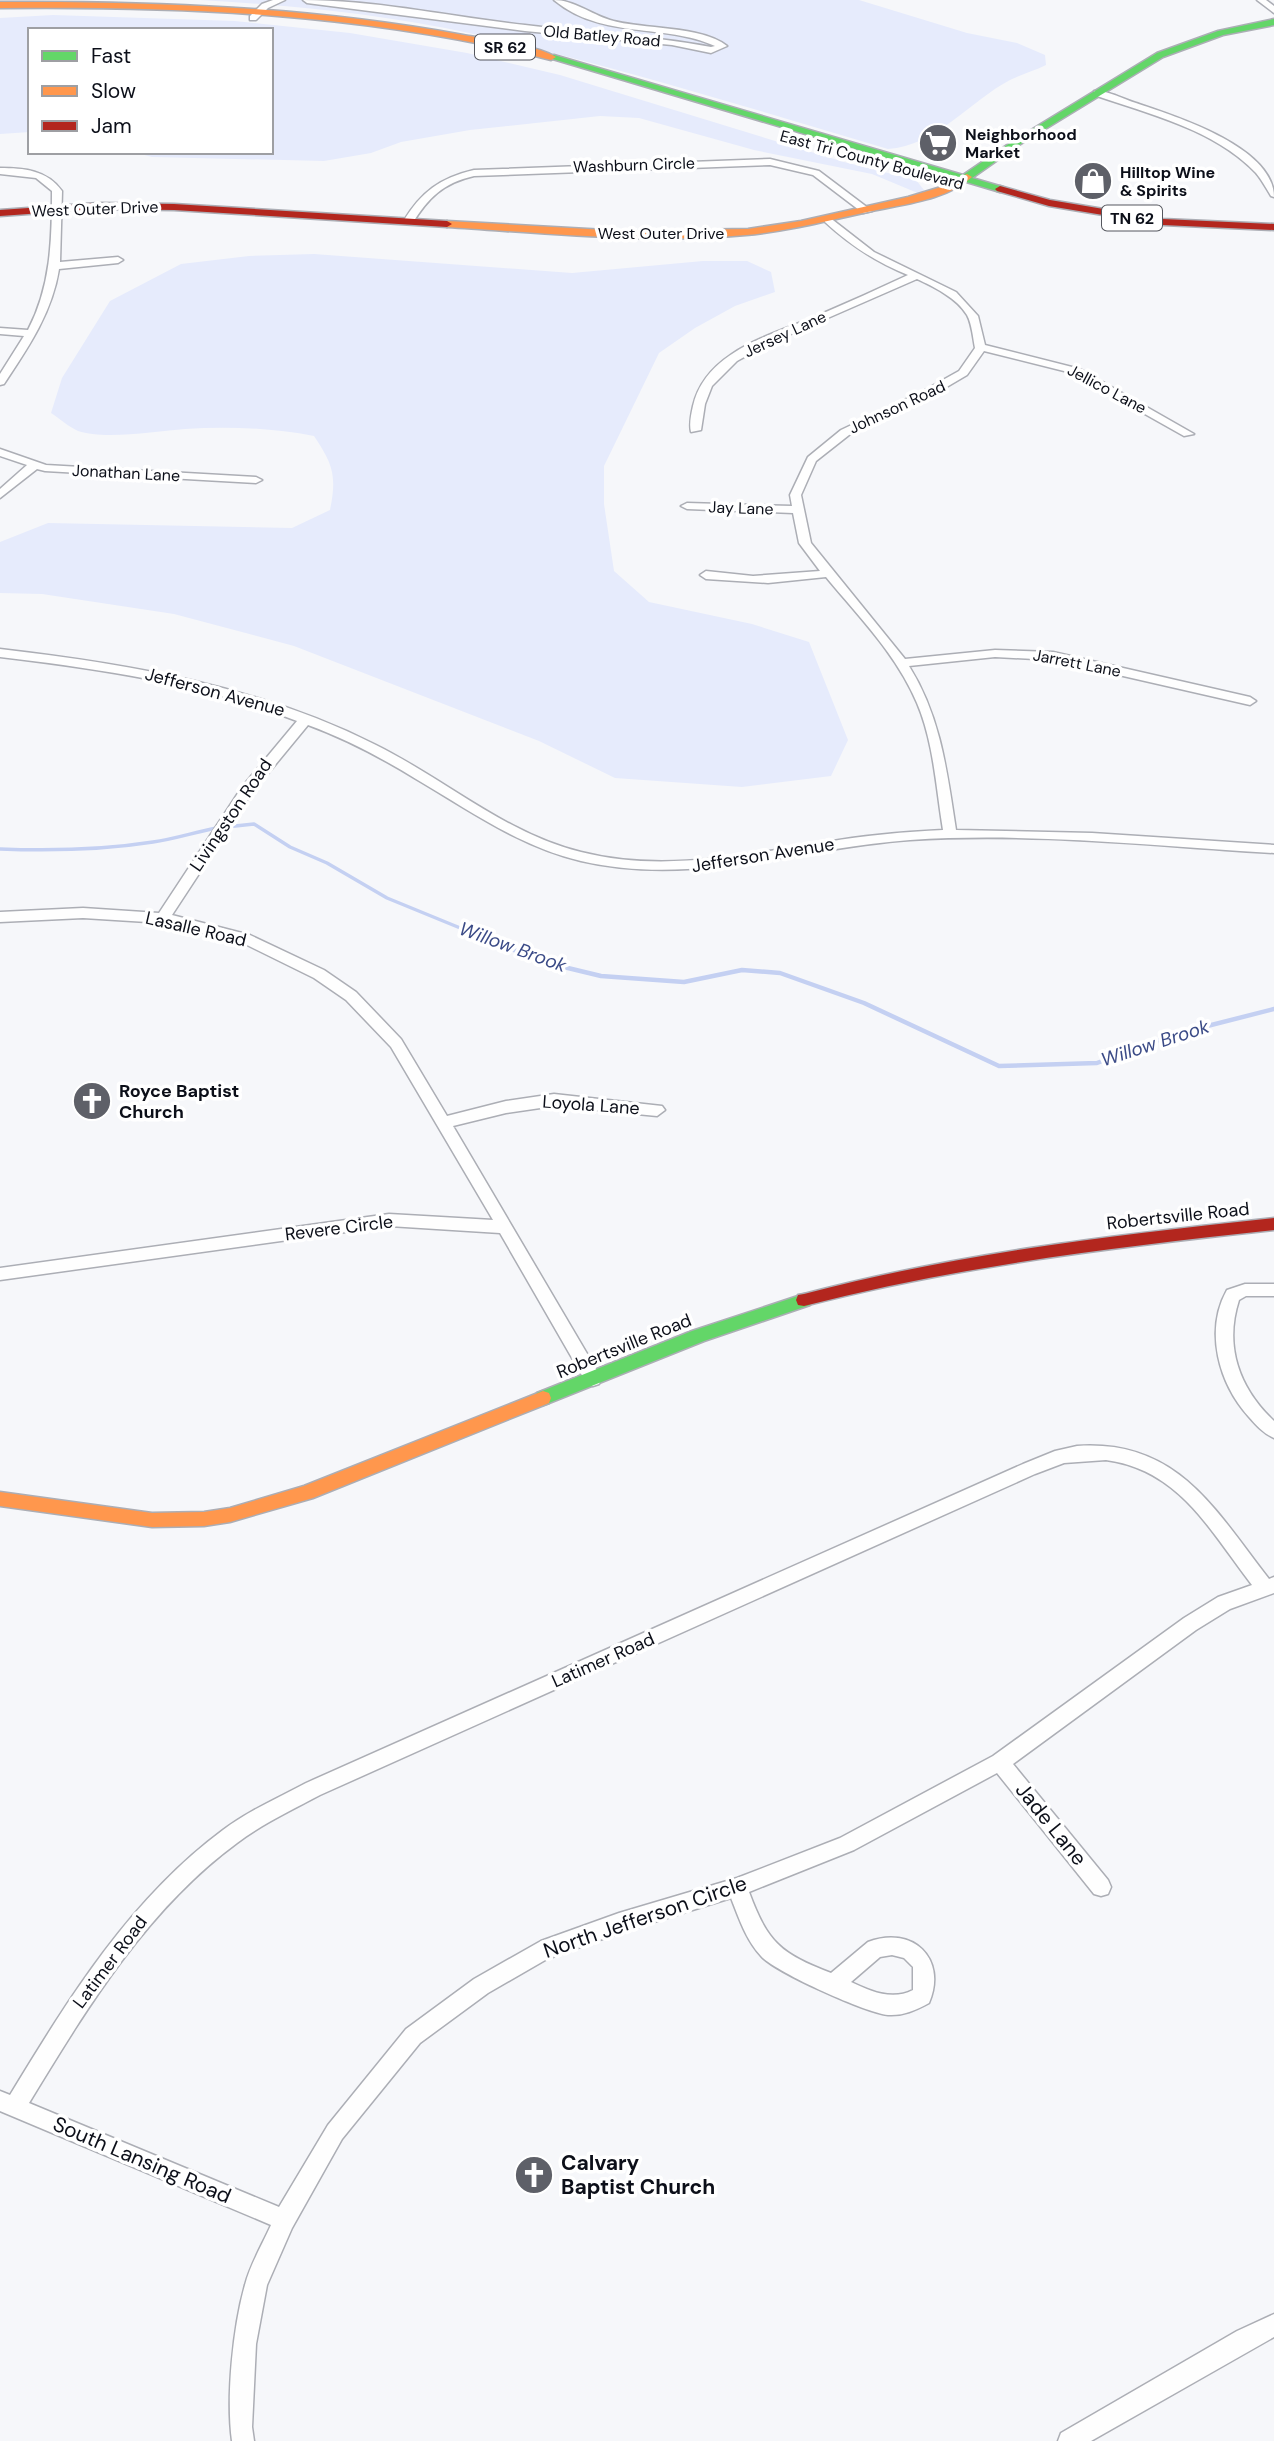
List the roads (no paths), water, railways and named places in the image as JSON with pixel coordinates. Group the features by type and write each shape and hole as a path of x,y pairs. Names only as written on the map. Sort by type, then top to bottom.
{"main road":[{"name":"East Tri County Boulevard","path":"0,5 121,3 390,25 539,54 961,181 993,188"},
{"name":"East Tri County Boulevard","path":"0,13 257,13"},
{"name":"West Outer Drive","path":"0,213 57,208 174,207 670,236 754,231 829,220 925,196 961,181 1016,143 1160,55 1189,43 1274,22"},
{"name":"TN 62","path":"993,188 1049,203 1125,218 1274,227"},
{"name":"Robertsville Road","path":"2,1503 149,1521 232,1515 268,1506 338,1480 737,1323 874,1280 971,1261 1274,1224"}],"street":[{"path":"257,13 281,0"},
{"name":"Old Batley Road","path":"307,0 408,11 525,29 672,42 711,50 723,46 705,38 641,30 605,22 558,0"},
{"path":"1261,0 1274,10"},
{"path":"1097,93 1205,133 1255,165 1272,189"},
{"name":"Washburn Circle","path":"408,222 429,192 440,184 474,173 704,163 769,162 805,169 825,178 867,211"},
{"path":"0,172 30,174 47,180 57,191 54,266 46,302 31,333 0,382"},
{"path":"829,220 869,253 949,293 968,309 978,326 980,346"},
{"path":"54,266 118,260"},
{"name":"Jersey Lane","path":"695,430 698,405 704,390 712,378 734,358 915,276"},
{"path":"0,331 31,333"},
{"name":"Jellico Lane","path":"980,346 1076,370 1188,434"},
{"name":"Johnson Road","path":"950,834 932,730 923,702 901,663 806,543 797,525 795,510 799,480 817,452 852,427 956,379 968,369 980,346"},
{"name":"Jonathan Lane","path":"0,452 33,466 256,480"},
{"path":"0,495 33,466"},
{"name":"Jay Lane","path":"687,506 795,510"},
{"path":"706,576 755,581 786,580 829,573"},
{"name":"Jarrett Lane","path":"901,663 982,652 1022,652 1053,656 1250,701"},
{"name":"Jefferson Avenue","path":"0,653 155,674 254,700 306,719 395,760 529,840 581,857 621,864 708,866 860,841 950,834 1274,849"},
{"name":"Livingston Road","path":"163,918 248,786 275,751 306,719"},
{"name":"Lasalle Road","path":"0,917 83,913 163,918 245,938 319,974 351,996 396,1043 505,1227"},
{"name":"Loyola Lane","path":"443,1123 506,1107 554,1100 657,1110"},
{"name":"Revere Circle","path":"0,1274 389,1220 505,1227"},
{"path":"505,1227 593,1379"},
{"path":"1274,1290 1245,1290 1233,1295 1224,1331 1228,1363 1235,1388 1254,1413 1274,1431"},
{"name":"Latimer Road","path":"7,2104 131,1930 191,1869 251,1822 313,1789 1028,1469 1061,1456 1081,1452 1123,1455 1143,1462 1172,1477 1269,1587"},
{"name":"North Jefferson Circle","path":"243,2441 241,2427 245,2344 256,2284 284,2220 335,2132 370,2085 413,2036 481,1986 541,1951 619,1923 737,1887 847,1844 1000,1762 1190,1624 1224,1603 1269,1587"},
{"name":"Jade Lane","path":"1000,1762 1101,1887"},
{"path":"737,1887 752,1927 764,1948 782,1964 833,1984"},
{"name":"South Lansing Road","path":"7,2104 284,2220"},
{"path":"1069,2441 1274,2325"}],"waterway":[{"name":"Willow Brook","path":"226,827 254,824 290,847 327,863 387,898 470,932"},
{"name":"Willow Brook","path":"0,849 115,847 161,841 217,828"},
{"name":"Willow Brook","path":"466,930 543,962 601,976 684,982 742,970 780,973 864,1003 999,1066 1097,1063 1172,1035 1274,1009"}],"place":[{"name":"Neighborhood Market","path":"938,143"},
{"name":"Hilltop Wine & Spirits","path":"1093,181"},
{"name":"Royce Baptist Church","path":"92,1101"},
{"name":"Calvary Baptist Church","path":"534,2175"}]}
